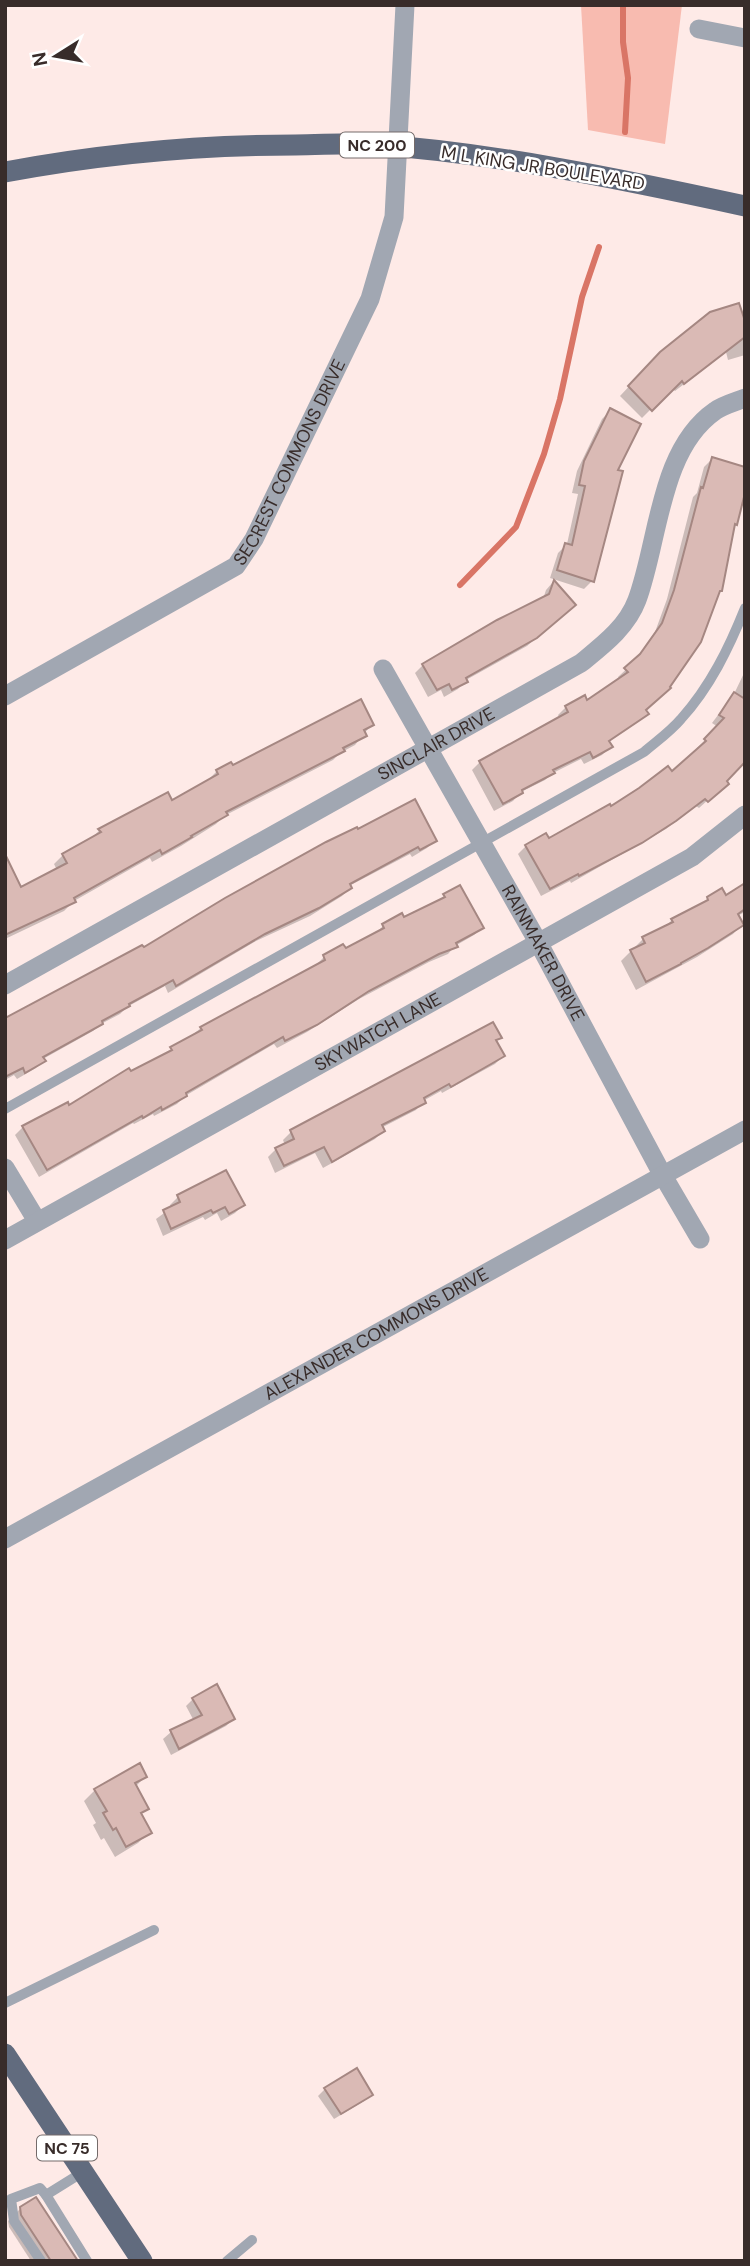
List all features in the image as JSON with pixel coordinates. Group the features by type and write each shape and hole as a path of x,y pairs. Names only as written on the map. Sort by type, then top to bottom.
{"main road":[{"name":"M L KING JR BOULEVARD","path":"5,172 156,150 220,146 366,144 517,161 745,206"},
{"name":"NC 75","path":"5,2054 142,2261"}],"street":[{"name":"SECREST COMMONS DRIVE","path":"5,696 236,566 254,539 370,299 394,217 405,5"},
{"path":"699,29 745,38"},
{"name":"SINCLAIR DRIVE","path":"5,985 581,663 616,634 636,601 673,466 695,430 716,410 745,398"},
{"name":"RAINMAKER DRIVE","path":"383,669 538,942 662,1174 700,1239"},
{"name":"SKYWATCH LANE","path":"5,1240 692,857 745,815"},
{"name":"ALEXANDER COMMONS DRIVE","path":"5,1539 745,1130"},
{"path":"5,1168 37,1222"}],"lane":[{"path":"5,1110 483,845 644,752 681,720 705,688 728,650 745,608"},
{"path":"5,2004 154,1930"},
{"path":"46,2195 83,2172"},
{"path":"41,2261 15,2221 11,2199 40,2188 87,2261"},
{"path":"227,2261 252,2240"}],"shaded area":[{"path":"581,5 682,5 665,144 588,130"}],"building":[{"path":"739,303 745,321 745,337 684,384 682,381 652,411 628,386 660,352 710,312"},
{"path":"610,408 641,424 618,470 623,471 594,582 557,570 565,543 572,545 585,486 579,485 584,461"},
{"path":"712,457 745,467 745,493 737,525 735,524 722,591 701,642 671,688 646,710 649,714 609,741 613,747 593,758 590,752 553,770 555,773 522,790 523,793 503,804 479,761 568,712 565,706 585,695 587,700 628,672 624,668 640,654 662,623"},
{"path":"554,580 576,605 537,638 466,678 468,682 452,690 449,684 437,690 422,664 497,620 549,594"},
{"path":"734,692 745,699 745,762 727,781 729,784 708,802 705,799 642,843 550,889 525,845 546,833 549,838 610,804 611,806 668,766 672,771 706,741 704,739 724,718 719,715"},
{"path":"361,699 374,725 364,730 367,736 343,748 345,751 226,812 228,815 162,854 160,850 74,898 76,902 5,935 5,854 21,887 67,863 62,854 101,832 98,829 168,792 172,800 218,774 216,770 231,762 233,765"},
{"path":"415,799 437,841 420,850 418,847 350,884 352,888 319,908 265,934 176,986 173,980 129,1004 130,1006 102,1021 103,1024 43,1057 46,1061 25,1073 23,1068 5,1077 5,1018 142,945 144,947 326,842 357,827 358,829"},
{"path":"745,883 745,909 738,914 744,925 646,982 630,950 645,943 642,937 673,922 671,919 708,900 707,897 722,888 726,895"},
{"path":"460,885 484,928 456,943 458,947 439,954 369,991 317,1025 285,1041 283,1037 186,1093 187,1096 162,1110 161,1107 143,1118 142,1116 47,1170 22,1126 68,1102 69,1105 129,1068 131,1071 172,1050 170,1047 202,1030 200,1027 325,960 323,955 343,944 346,948 384,928 382,924 402,913 404,917 445,897 443,894"},
{"path":"493,1022 502,1038 496,1040 505,1056 451,1087 449,1084 424,1098 426,1103 382,1125 385,1131 332,1162 324,1147 284,1166 275,1148 294,1139 290,1130"},
{"path":"226,1170 245,1205 229,1214 225,1207 213,1213 211,1210 171,1229 163,1210 180,1202 177,1195"},
{"path":"217,1684 235,1719 179,1749 170,1730 202,1715 192,1698"},
{"path":"140,1763 147,1777 135,1783 149,1809 141,1813 152,1833 126,1847 116,1828 113,1830 103,1813 107,1811 94,1789"},
{"path":"357,2068 373,2095 341,2114 324,2088"},
{"path":"36,2197 78,2261 51,2261 21,2215 20,2207"}],"waterway":[{"path":"623,5 623,42 628,78 625,132"},
{"path":"460,585 516,527 544,454 560,399 582,297 599,247"}]}
